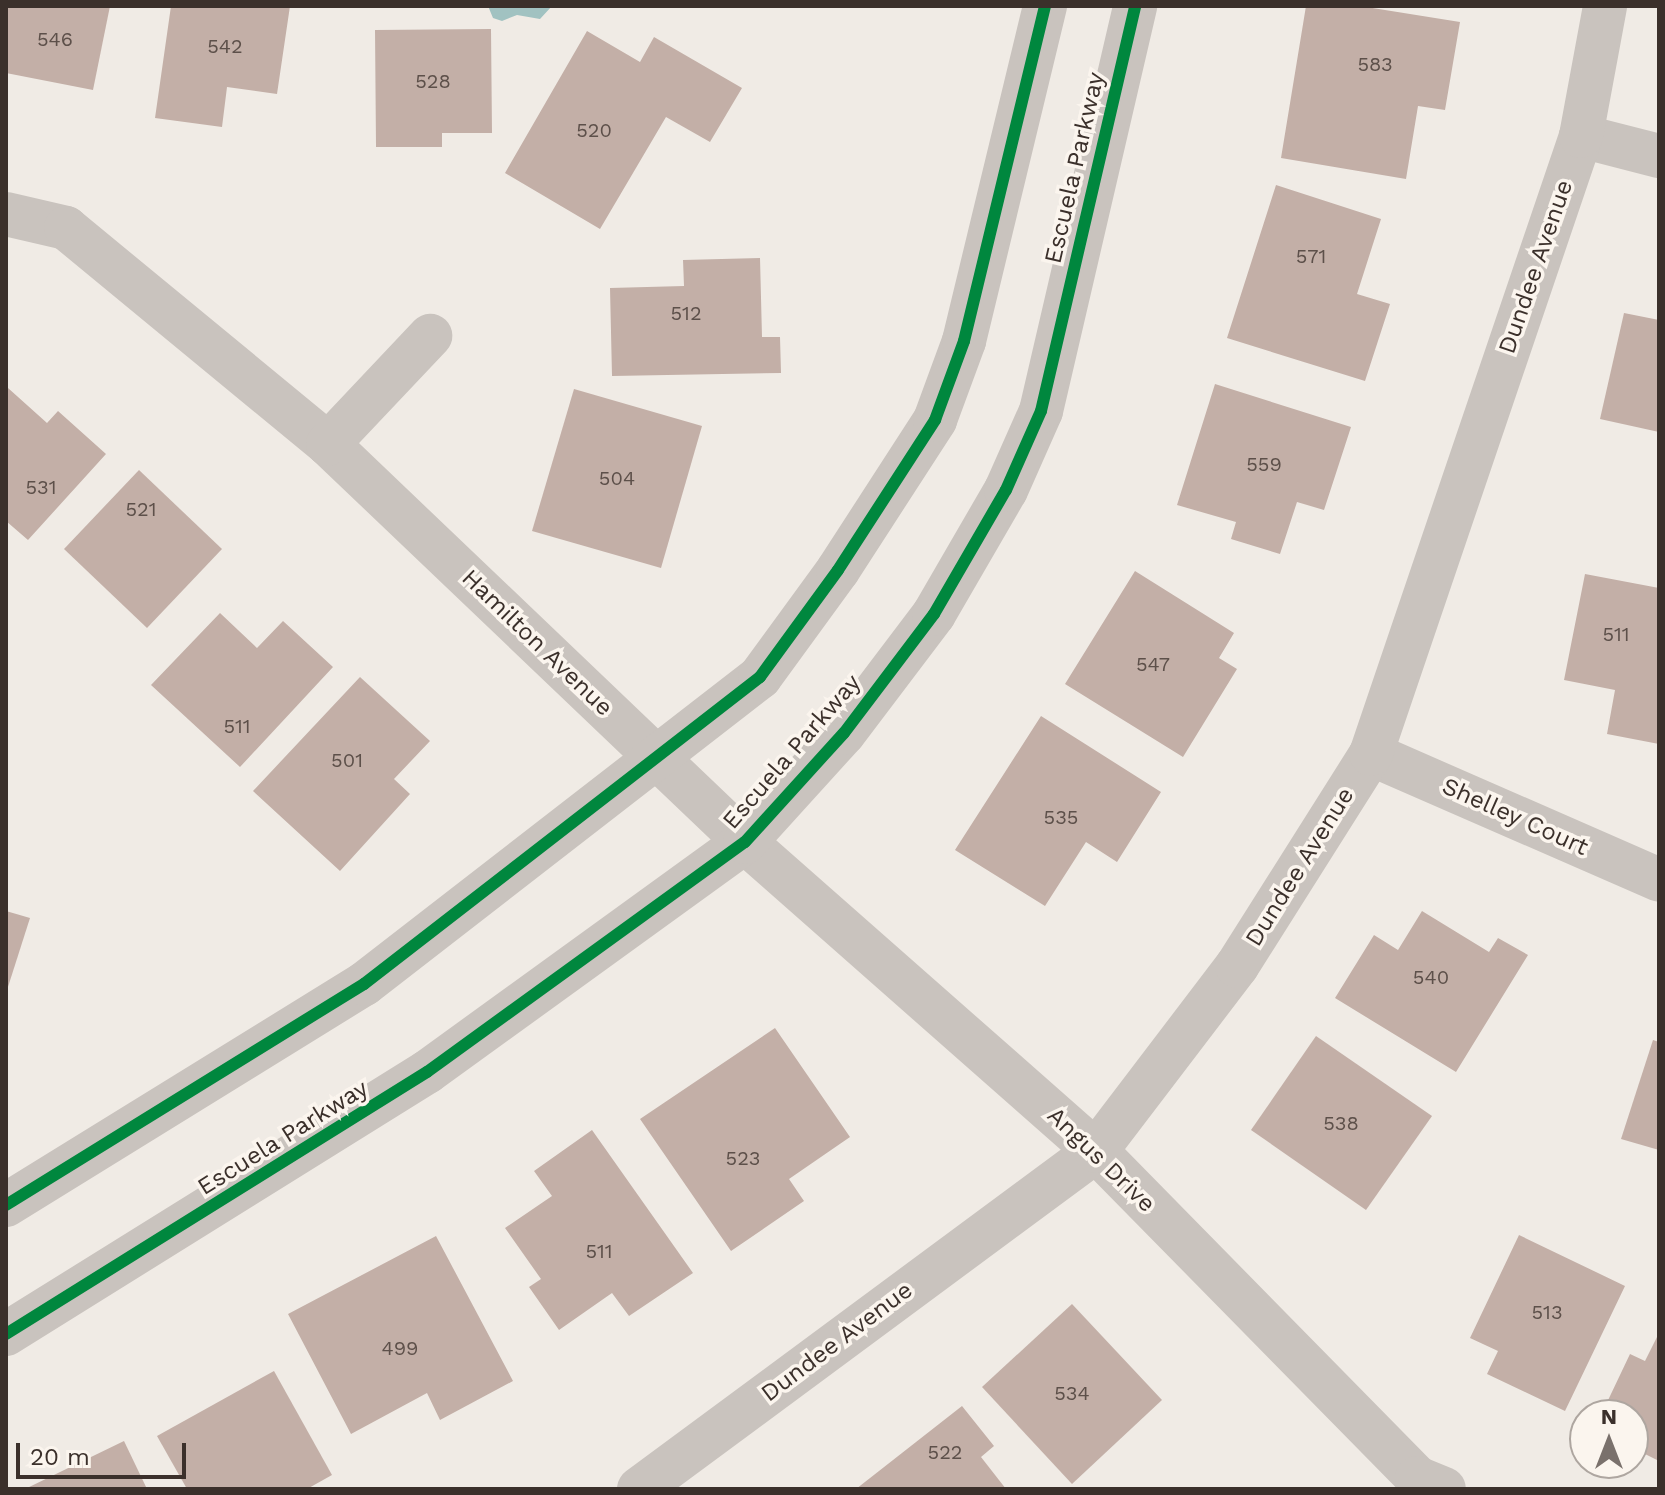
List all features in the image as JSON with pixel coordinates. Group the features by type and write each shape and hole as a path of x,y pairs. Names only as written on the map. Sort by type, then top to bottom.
{"street":[{"path":"6,1205 364,984 760,677 838,570 935,420 964,341 1045,6"},
{"name":"Escuela Parkway","path":"6,1334 427,1072 745,842 844,733 934,614 1006,490 1041,411 1135,6"},
{"name":"Dundee Avenue","path":"639,1489 1096,1151 1237,966 1371,754 1581,136 1605,6"},
{"path":"1581,136 1659,156"},
{"name":"Hamilton Avenue","path":"6,214 66,228 328,444 745,842"},
{"path":"328,444 430,336"},
{"name":"Shelley Court","path":"1371,754 1659,880"},
{"name":"Angus Drive","path":"745,842 1096,1151 1417,1478 1444,1489"}],"water":[{"path":"488,6 552,6 540,19 517,15 502,21 493,18"}],"building":[{"path":"6,6 110,6 93,90 6,73"},
{"path":"171,6 290,6 277,94 227,87 222,127 155,118"},
{"path":"1306,6 1360,6 1460,22 1445,110 1418,106 1406,179 1281,158"},
{"path":"491,29 492,133 442,133 442,147 376,147 375,30"},
{"path":"587,31 640,62 654,37 742,88 710,142 666,117 600,229 505,173"},
{"path":"1276,185 1381,219 1357,294 1390,304 1365,381 1227,338"},
{"path":"760,258 762,337 780,337 781,373 612,376 610,288 684,286 683,260"},
{"path":"1624,313 1659,320 1659,432 1600,419"},
{"path":"1215,384 1351,427 1324,510 1297,502 1280,554 1231,539 1236,522 1177,505"},
{"path":"8,388 47,423 58,411 106,454 28,540 6,521"},
{"path":"574,389 702,426 661,568 532,531"},
{"path":"139,470 222,549 147,628 64,549"},
{"path":"1135,571 1234,633 1219,658 1237,669 1183,757 1065,684"},
{"path":"1585,574 1659,588 1659,744 1607,734 1615,690 1564,680"},
{"path":"220,613 257,648 283,621 333,667 240,767 151,685"},
{"path":"360,677 430,741 394,779 410,794 340,871 253,791"},
{"path":"1041,716 1161,792 1117,862 1086,842 1045,906 955,850"},
{"path":"6,911 30,918 7,990 6,990"},
{"path":"1422,911 1489,952 1498,938 1528,955 1456,1072 1335,998 1374,935 1398,950"},
{"path":"775,1028 850,1137 789,1179 804,1201 731,1251 640,1119"},
{"path":"1316,1036 1432,1116 1366,1210 1251,1130"},
{"path":"1653,1040 1659,1042 1659,1150 1621,1139"},
{"path":"592,1130 693,1273 629,1316 612,1293 559,1330 529,1287 541,1279 505,1228 552,1196 534,1171"},
{"path":"1519,1235 1625,1286 1565,1411 1487,1374 1498,1351 1470,1338"},
{"path":"436,1236 513,1381 440,1420 427,1393 351,1434 288,1314"},
{"path":"1072,1304 1162,1400 1072,1484 982,1387"},
{"path":"1659,1333 1659,1461 1649,1456 1649,1399 1609,1399 1630,1354 1645,1361"},
{"path":"274,1371 332,1475 307,1489 187,1489 157,1436"},
{"path":"962,1406 994,1446 981,1457 1006,1489 856,1489"},
{"path":"124,1441 147,1489 25,1489"}],"cycle path":[{"path":"6,1205 364,984 760,677 838,570 935,420 964,341 1045,6"},
{"path":"6,1334 427,1072 745,842 844,733 934,614 1006,490 1041,411 1135,6"}]}
